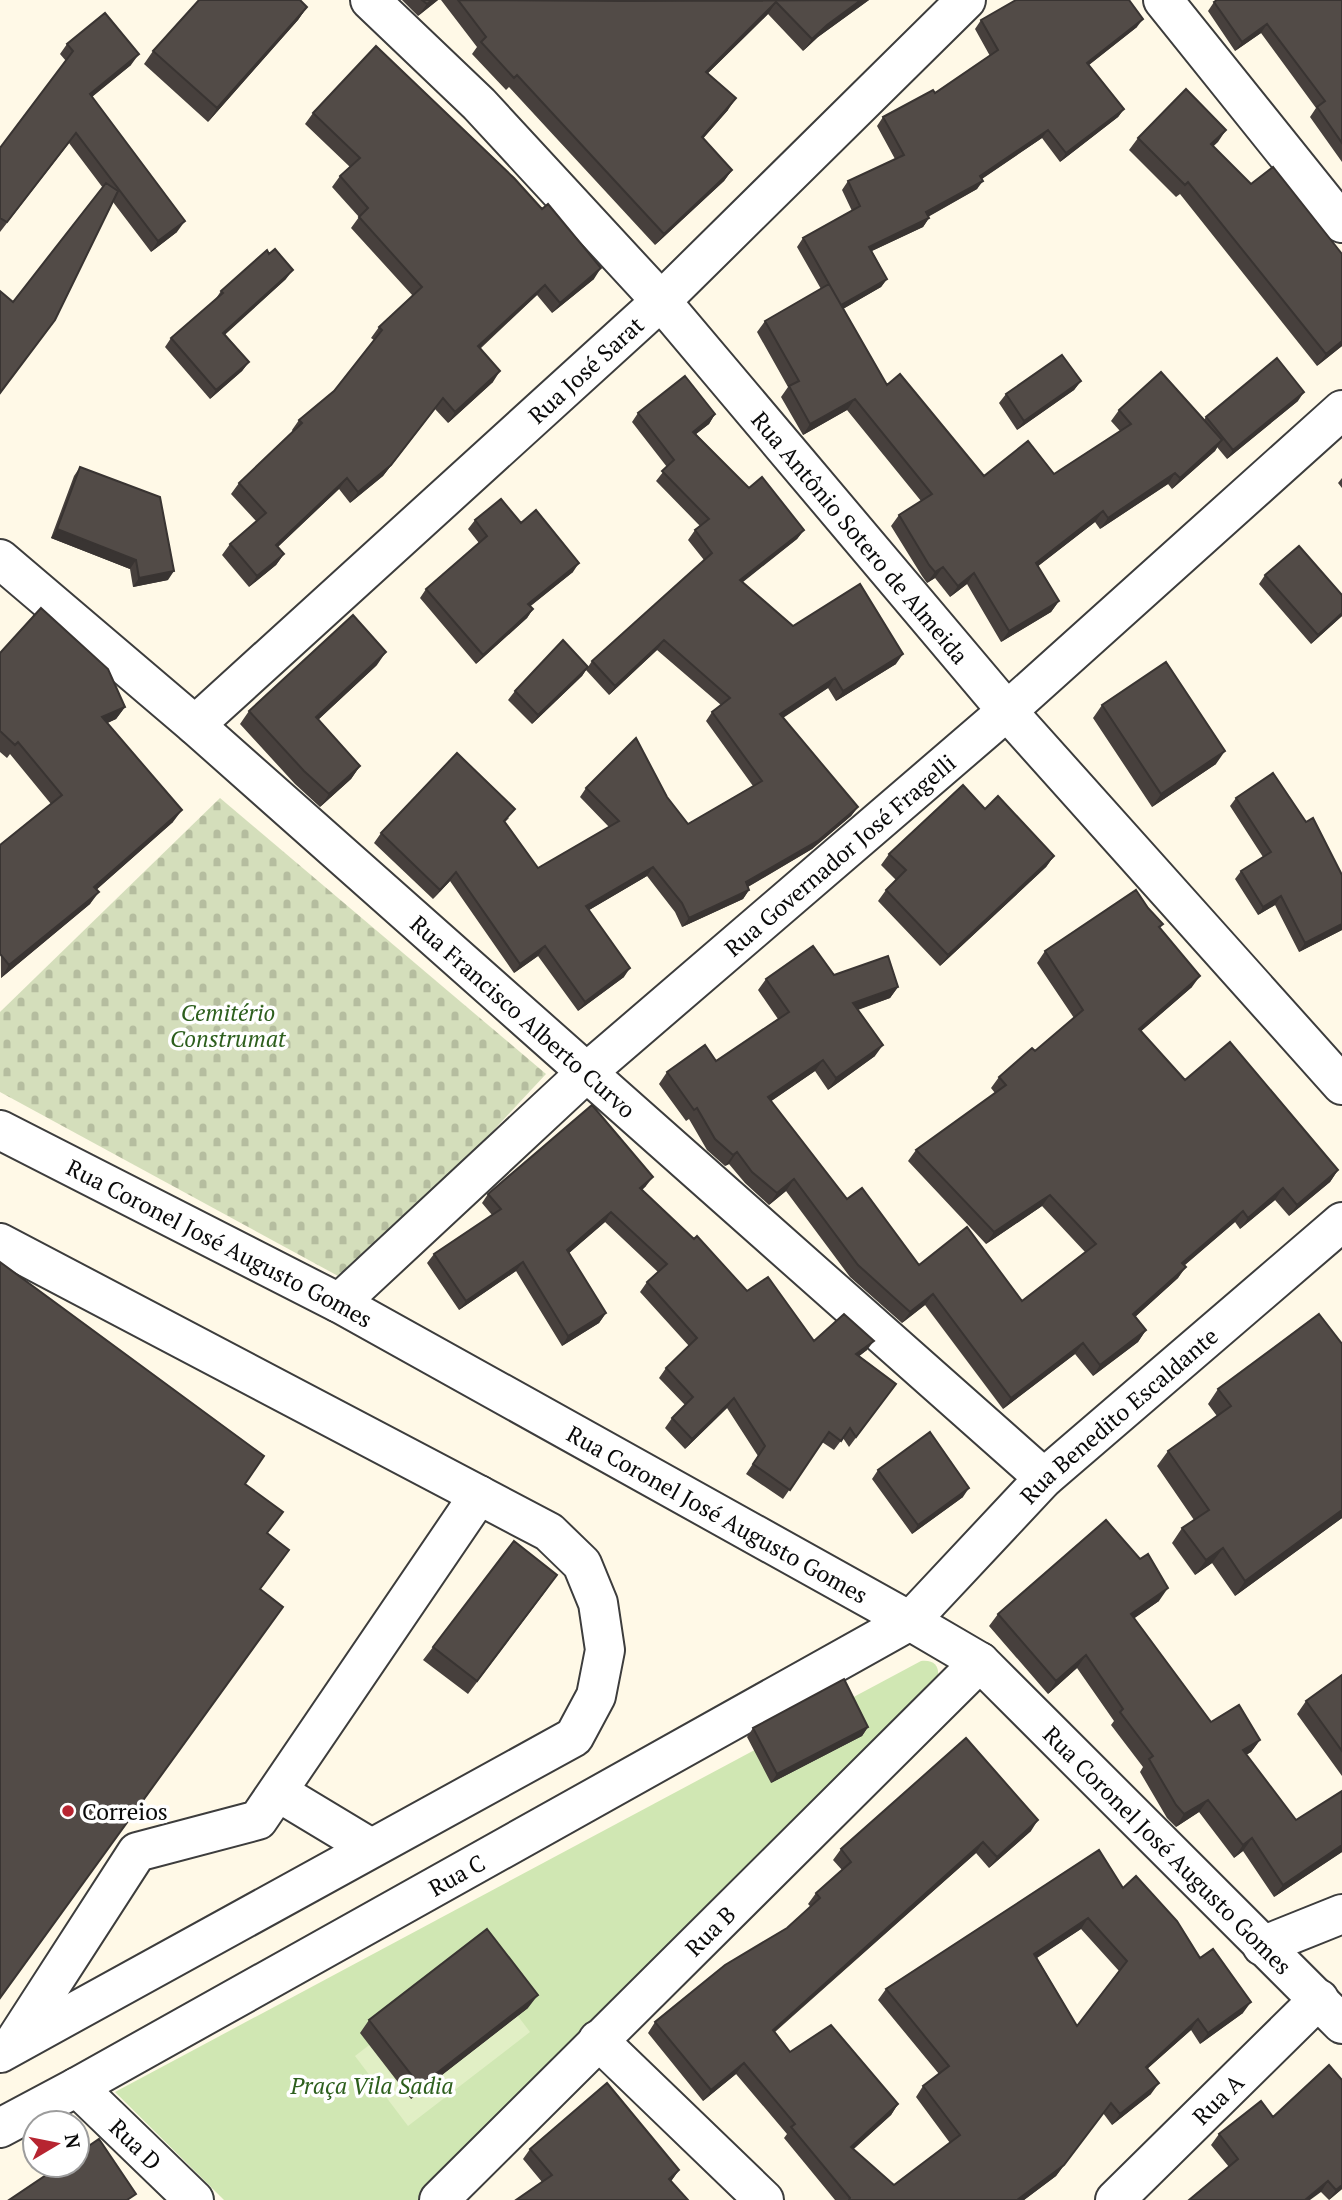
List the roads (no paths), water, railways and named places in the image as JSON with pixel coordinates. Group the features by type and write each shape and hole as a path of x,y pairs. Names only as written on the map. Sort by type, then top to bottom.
{"street":[{"name":"Rua Antônio Sotero de Almeida","path":"370,0 479,104 661,301 1007,711 1342,1085"},
{"name":"Rua José Sarat","path":"195,725 661,301 966,0"},
{"path":"1163,0 1342,223"},
{"name":"Rua Governador José Fragelli","path":"339,1303 587,1072 1007,711 1342,410"},
{"name":"Rua Francisco Alberto Curvo","path":"0,559 195,725 1044,1478"},
{"name":"Rua Coronel José Augusto Gomes","path":"0,1130 339,1303 910,1620 980,1662 1330,2012"},
{"name":"Rua Benedito Escaldante","path":"910,1620 1044,1478 1342,1222"},
{"path":"0,1242 549,1532 582,1564 598,1603 605,1650 596,1696 574,1737 6,2050"},
{"path":"6,2050 137,1852 258,1820 480,1495"},
{"name":"Rua C","path":"0,2128 910,1620"},
{"name":"Rua B","path":"439,2200 980,1662"},
{"path":"278,1791 371,1848"},
{"path":"1262,1946 1342,1914"},
{"name":"Rua A","path":"1115,2200 1330,2012"},
{"path":"598,2040 764,2200"},
{"name":"Rua D","path":"77,2087 194,2200"}],"place":[{"name":"Correios","path":"68,1811"}],"park label":[{"name":"Cemitério Construmat","path":"228,1025"},
{"name":"Praça Vila Sadia","path":"372,2085"}]}
